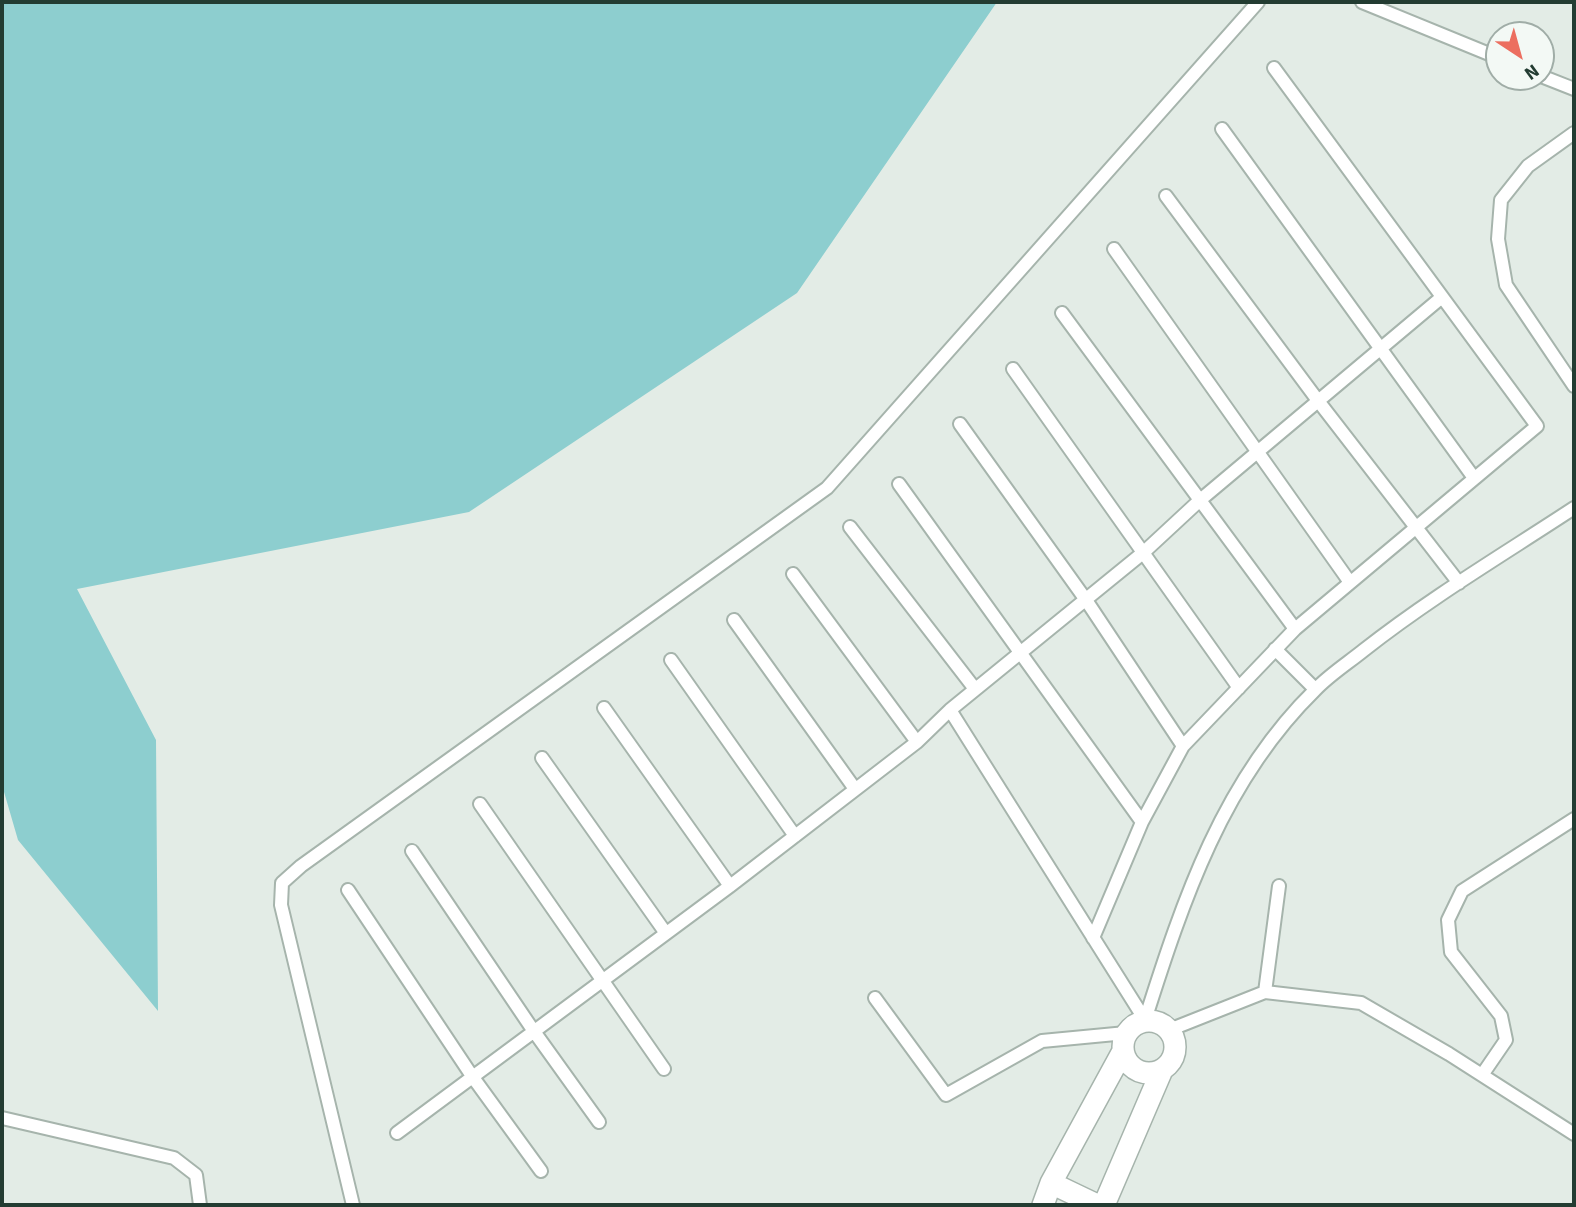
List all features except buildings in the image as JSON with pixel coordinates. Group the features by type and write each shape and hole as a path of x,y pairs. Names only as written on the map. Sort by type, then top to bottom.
{"street":[{"path":"1043,1205 1051,1183 1125,1042 1145,1020 1162,1024 1175,1040 1175,1051 1162,1070 1104,1205"},
{"path":"1125,1042 1132,1067 1140,1072 1162,1070"},
{"path":"1051,1183 1097,1205"}],"lane":[{"path":"353,1205 281,905 282,883 301,866 827,488 1258,2"},
{"path":"1362,2 1485,52"},
{"path":"1093,938 1142,822 1183,746 1295,629 1537,426 1274,68"},
{"path":"1555,82 1574,89"},
{"path":"1222,129 1475,478"},
{"path":"1574,133 1528,166 1501,200 1498,239 1506,285 1574,386"},
{"path":"1166,196 1319,402 1459,583"},
{"path":"1114,248 1349,581"},
{"path":"397,1133 730,886 917,742 950,710 1144,552 1199,501 1442,297"},
{"path":"1062,313 1295,629"},
{"path":"1013,369 1239,688"},
{"path":"960,424 1086,600 1183,746"},
{"path":"899,484 1142,822"},
{"path":"1145,1020 1180,908 1221,817 1271,740 1315,689 1400,622 1574,508"},
{"path":"850,527 975,689"},
{"path":"793,574 917,742"},
{"path":"734,620 855,789"},
{"path":"1275,649 1315,689"},
{"path":"671,660 794,836"},
{"path":"604,708 730,886"},
{"path":"950,710 1145,1020"},
{"path":"542,758 665,932"},
{"path":"480,804 664,1069"},
{"path":"1482,1075 1506,1040 1501,1016 1451,952 1448,920 1462,891 1574,819"},
{"path":"412,851 599,1122"},
{"path":"1265,992 1279,887"},
{"path":"348,890 472,1076 541,1171"},
{"path":"1169,1030 1265,992 1361,1003 1574,1134"},
{"path":"875,998 946,1095 1042,1041 1125,1042"},
{"path":"2,1118 174,1158 196,1175 200,1205"}],"water":[{"path":"2,2 997,2 797,293 469,512 77,589 156,740 158,1011 18,840 2,785"}]}
